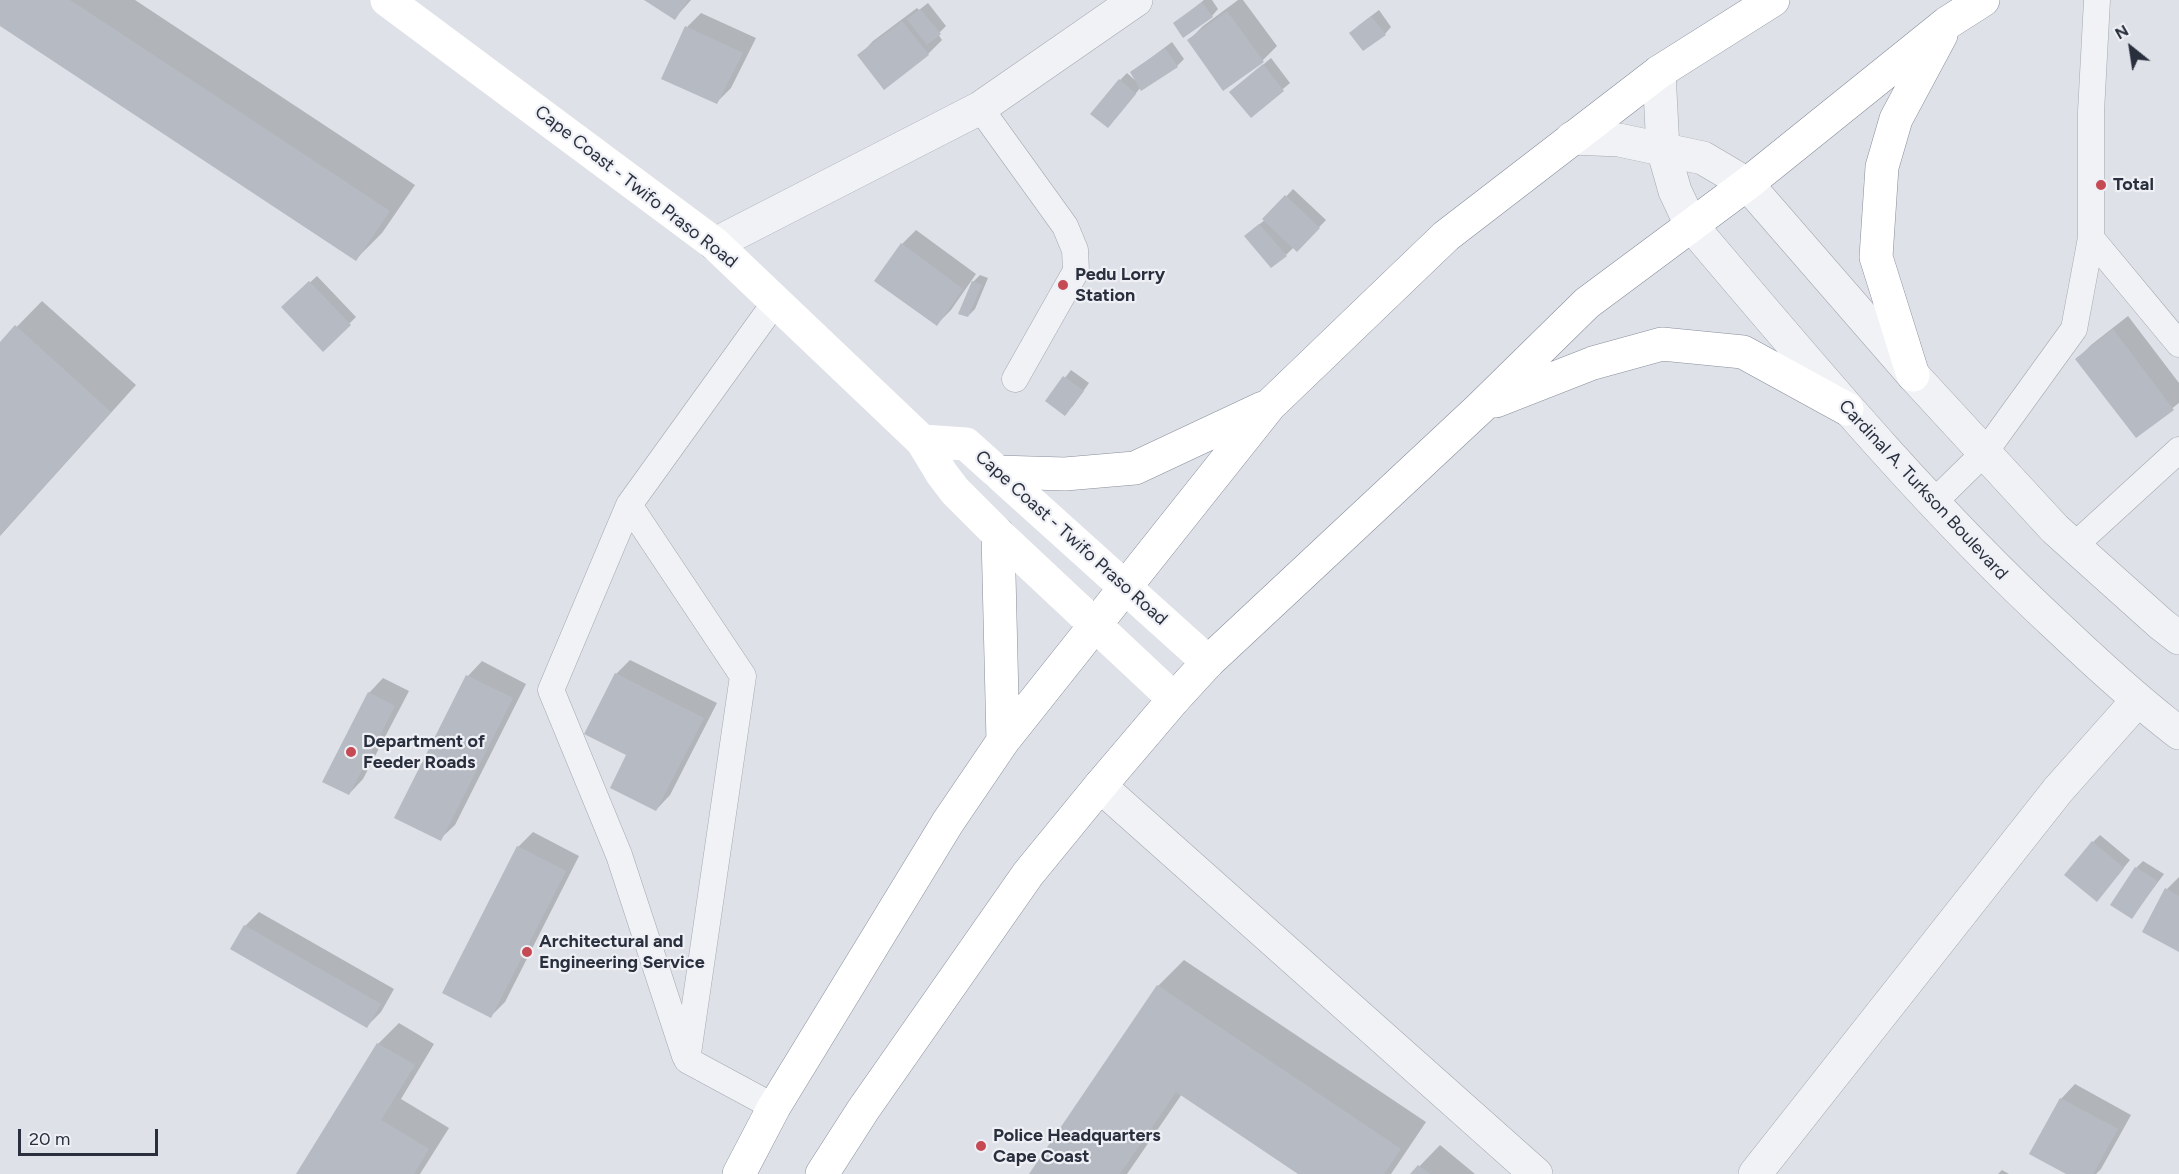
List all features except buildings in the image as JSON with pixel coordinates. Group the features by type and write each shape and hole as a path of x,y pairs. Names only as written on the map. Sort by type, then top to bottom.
{"main road":[{"name":"Cape Coast - Twifo Praso Road","path":"387,0 715,244 922,441 942,474 998,534 1174,699"},
{"path":"739,1174 774,1107 948,822 1003,741 1270,405 1446,236 1659,72 1773,0"},
{"path":"822,1174 863,1110 1028,874 1100,786 1208,662 1480,408 1587,303 1747,184 1947,23 1983,0"},
{"path":"1913,375 1876,257 1882,167 1896,119 1947,23"},
{"path":"1480,408 1593,363 1662,344 1743,352 1847,409"},
{"path":"998,472 1065,474 1135,468 1270,405"},
{"name":"Cape Coast - Twifo Praso Road","path":"922,441 966,444 1208,662"},
{"path":"998,534 1003,741"}],"street":[{"path":"715,244 980,108 1136,0"},
{"name":"Cardinal A. Turkson Boulevard","path":"1659,72 1663,149 1675,191 1691,225 1847,409 2005,578 2137,701 2179,733"},
{"path":"1572,138 1619,140 1703,158 1747,184 1913,375 2055,529 2160,624 2179,638"},
{"path":"1755,1174 2058,790 2137,701"},
{"path":"1100,786 1536,1174"}],"lane":[{"path":"1933,503 1985,452 2074,329 2091,237 2091,112 2097,0"},
{"path":"980,108 1065,226 1075,250 1076,271 1015,379"},
{"path":"2091,237 2179,344"},
{"path":"774,1107 687,1060 619,855 551,690 629,505 776,301"},
{"path":"2074,546 2179,450"},
{"path":"629,505 743,676 687,1060"}],"place":[{"name":"Total","path":"2101,185"},
{"name":"Pedu Lorry Station","path":"1063,285"},
{"name":"Department of Feeder Roads","path":"351,752"},
{"name":"Architectural and Engineering Service","path":"527,952"},
{"name":"Police Headquarters Cape Coast","path":"981,1146"}]}
